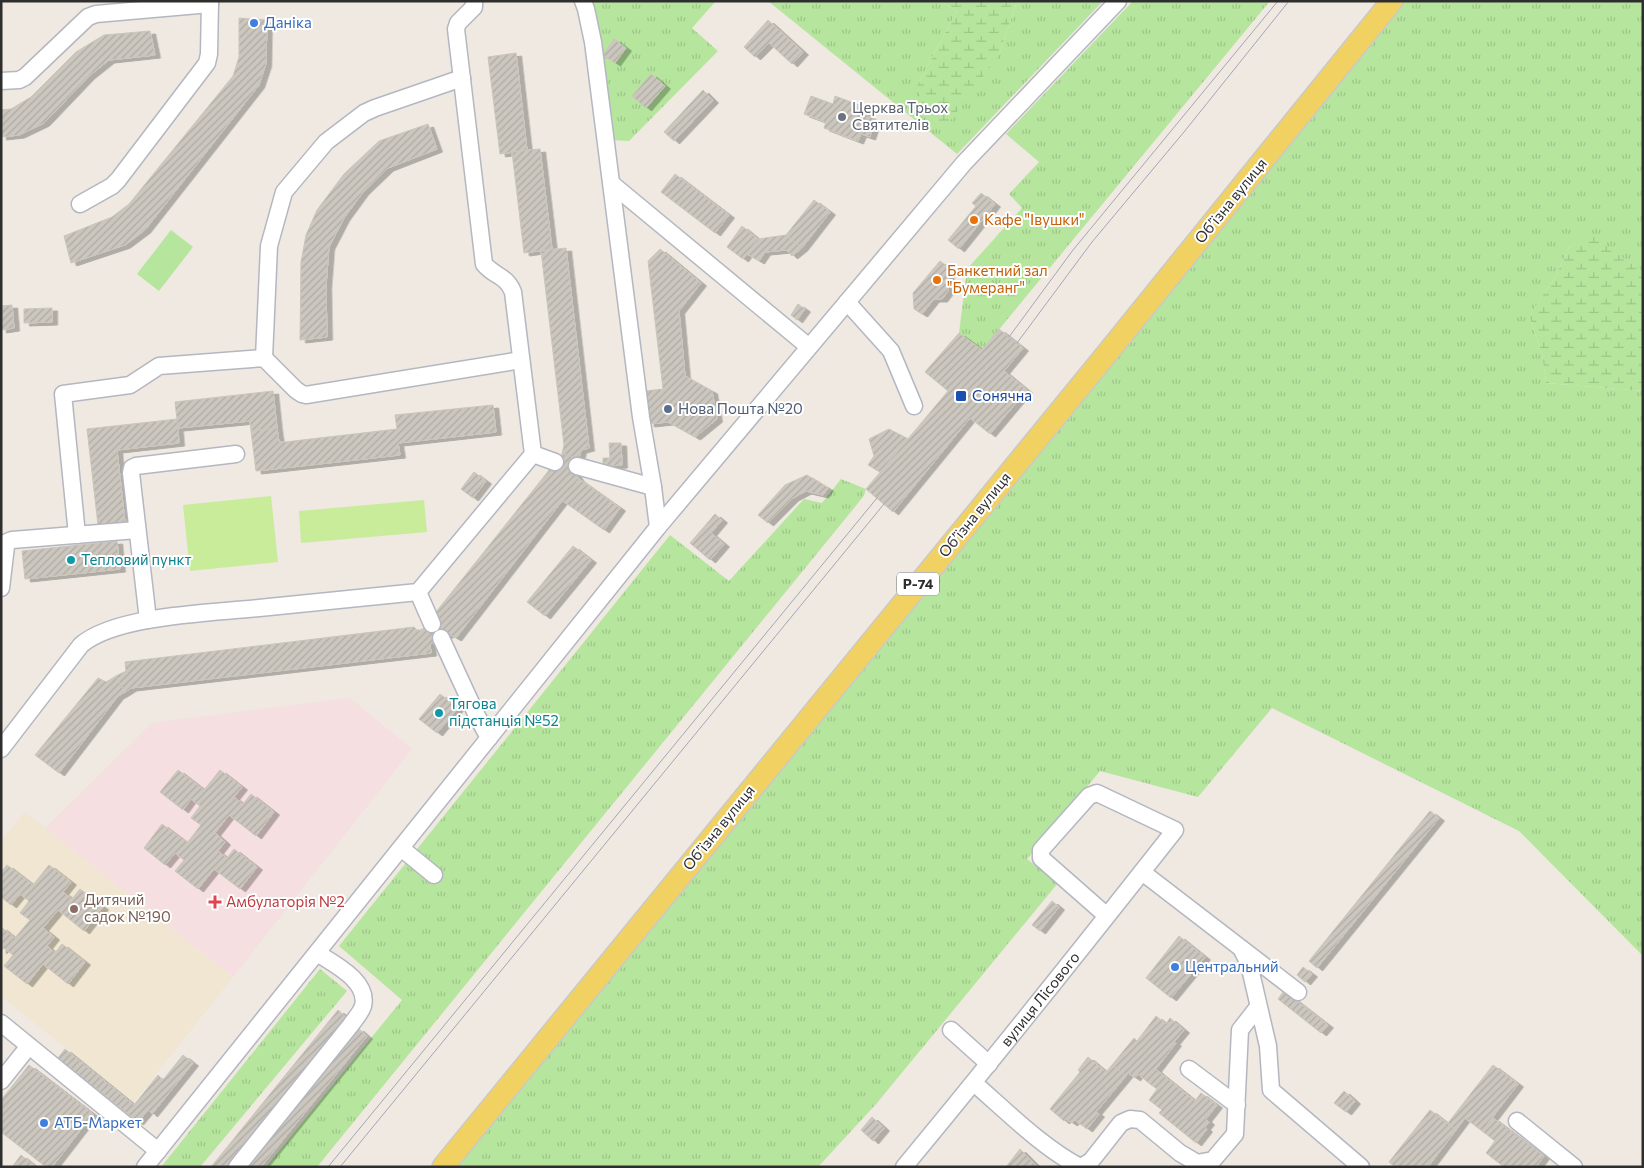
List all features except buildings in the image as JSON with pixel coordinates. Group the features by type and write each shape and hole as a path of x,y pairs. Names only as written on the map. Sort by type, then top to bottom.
{"main road":[{"name":"Обʼїзна вулиця","path":"443,1167 1392,1"}],"street":[{"path":"1,749 81,645 101,632 148,620 418,592 533,454 513,292 509,282 489,270 484,264 456,26 472,9 474,1"},
{"path":"582,1 586,9 593,42 641,417 654,487 658,527"},
{"path":"146,1167 658,527 964,163 1118,1"},
{"path":"1,81 19,80 25,77 88,17 96,14 210,2 209,54 207,63 118,180 112,186 80,204"},
{"path":"462,78 364,113 326,142 284,192 269,246 264,358 296,390 306,395 522,360"},
{"path":"612,184 809,347"},
{"path":"847,302 891,351 914,406"},
{"path":"77,535 63,394 130,385 159,366 264,358"},
{"path":"148,620 137,530 132,468 236,454"},
{"path":"533,454 555,462"},
{"path":"577,466 654,487"},
{"path":"1,588 6,546 12,540 137,530"},
{"path":"418,592 432,624"},
{"path":"441,638 489,738"},
{"name":"вулиця Лісового","path":"904,1167 974,1083 989,1064 1107,916 1142,872 1175,830 1097,793 1089,796 1041,850 1041,858 1107,916"},
{"path":"401,848 434,875"},
{"path":"1142,872 1298,992"},
{"path":"1242,950 1249,964 1268,1046 1271,1090 1361,1167"},
{"path":"237,1167 350,1026 362,1007 364,997 353,977 317,953"},
{"path":"974,1083 1073,1165 1091,1161 1121,1124 1130,1119 1140,1120 1180,1153 1197,1163 1213,1160 1235,1134 1240,1030 1258,1007"},
{"path":"1,1023 158,1150"},
{"path":"951,1030 989,1064"},
{"path":"1,1082 29,1046"},
{"path":"1189,1069 1237,1105"},
{"path":"1517,1122 1562,1163"}],"shaded area":[{"name":"Амбулаторія №2","path":"350,698 412,749 233,977 45,828 152,723"},
{"name":"Дитячий садок №190","path":"25,812 233,977 134,1102 1,996 1,841"}],"green space":[{"path":"591,1 716,1 692,28 718,51 629,141 610,140 601,40"},
{"path":"768,1 941,1 957,11 917,86 999,55 1017,1 1103,1 957,154"},
{"path":"941,1 1017,1 999,55 945,128 926,116 917,86 957,11"},
{"path":"1133,1 1270,1 982,350 959,333 967,269 1022,208 1009,194 1039,162 1006,134"},
{"path":"1392,1 1643,1 1643,272 1592,236 1569,247 1554,279 1529,316 1542,353 1546,383 1643,391 1643,956 1519,831 1272,708 1198,797 1100,771 1027,859 1058,883 877,1103 818,1167 443,1167"},
{"path":"171,230 193,247 159,291 137,274"},
{"path":"1592,235 1643,272 1643,391 1546,383 1542,353 1529,316 1554,279 1569,247"},
{"path":"841,479 866,489 863,497 317,1167 266,1167 402,1000 339,946 670,535 729,581 804,499 822,503"},
{"path":"271,496 278,562 190,571 183,505"},
{"path":"424,500 427,532 301,543 299,511"},
{"path":"320,969 347,991 200,1167 161,1167"}],"tram line":[{"path":"1009,337 1073,250 1278,1"},
{"path":"1017,343 1092,242 1184,132 1289,1"},
{"path":"328,1167 877,498"},
{"path":"340,1167 884,504"}],"place":[{"name":"Даніка","path":"254,23"},
{"name":"Церква Трьох Святителів","path":"842,117"},
{"name":"Кафе \"Івушки\"","path":"974,220"},
{"name":"Банкетний зал \"Бумеранг\"","path":"937,280"},
{"name":"Сонячна","path":"961,396"},
{"name":"Нова Пошта №20","path":"668,409"},
{"name":"Тепловий пункт","path":"71,560"},
{"name":"Тягова підстанція №52","path":"439,713"},
{"name":"Амбулаторія №2","path":"215,902"},
{"name":"Дитячий садок №190","path":"74,909"},
{"name":"Центральний","path":"1175,967"},
{"name":"АТБ-Маркет","path":"44,1123"}]}
